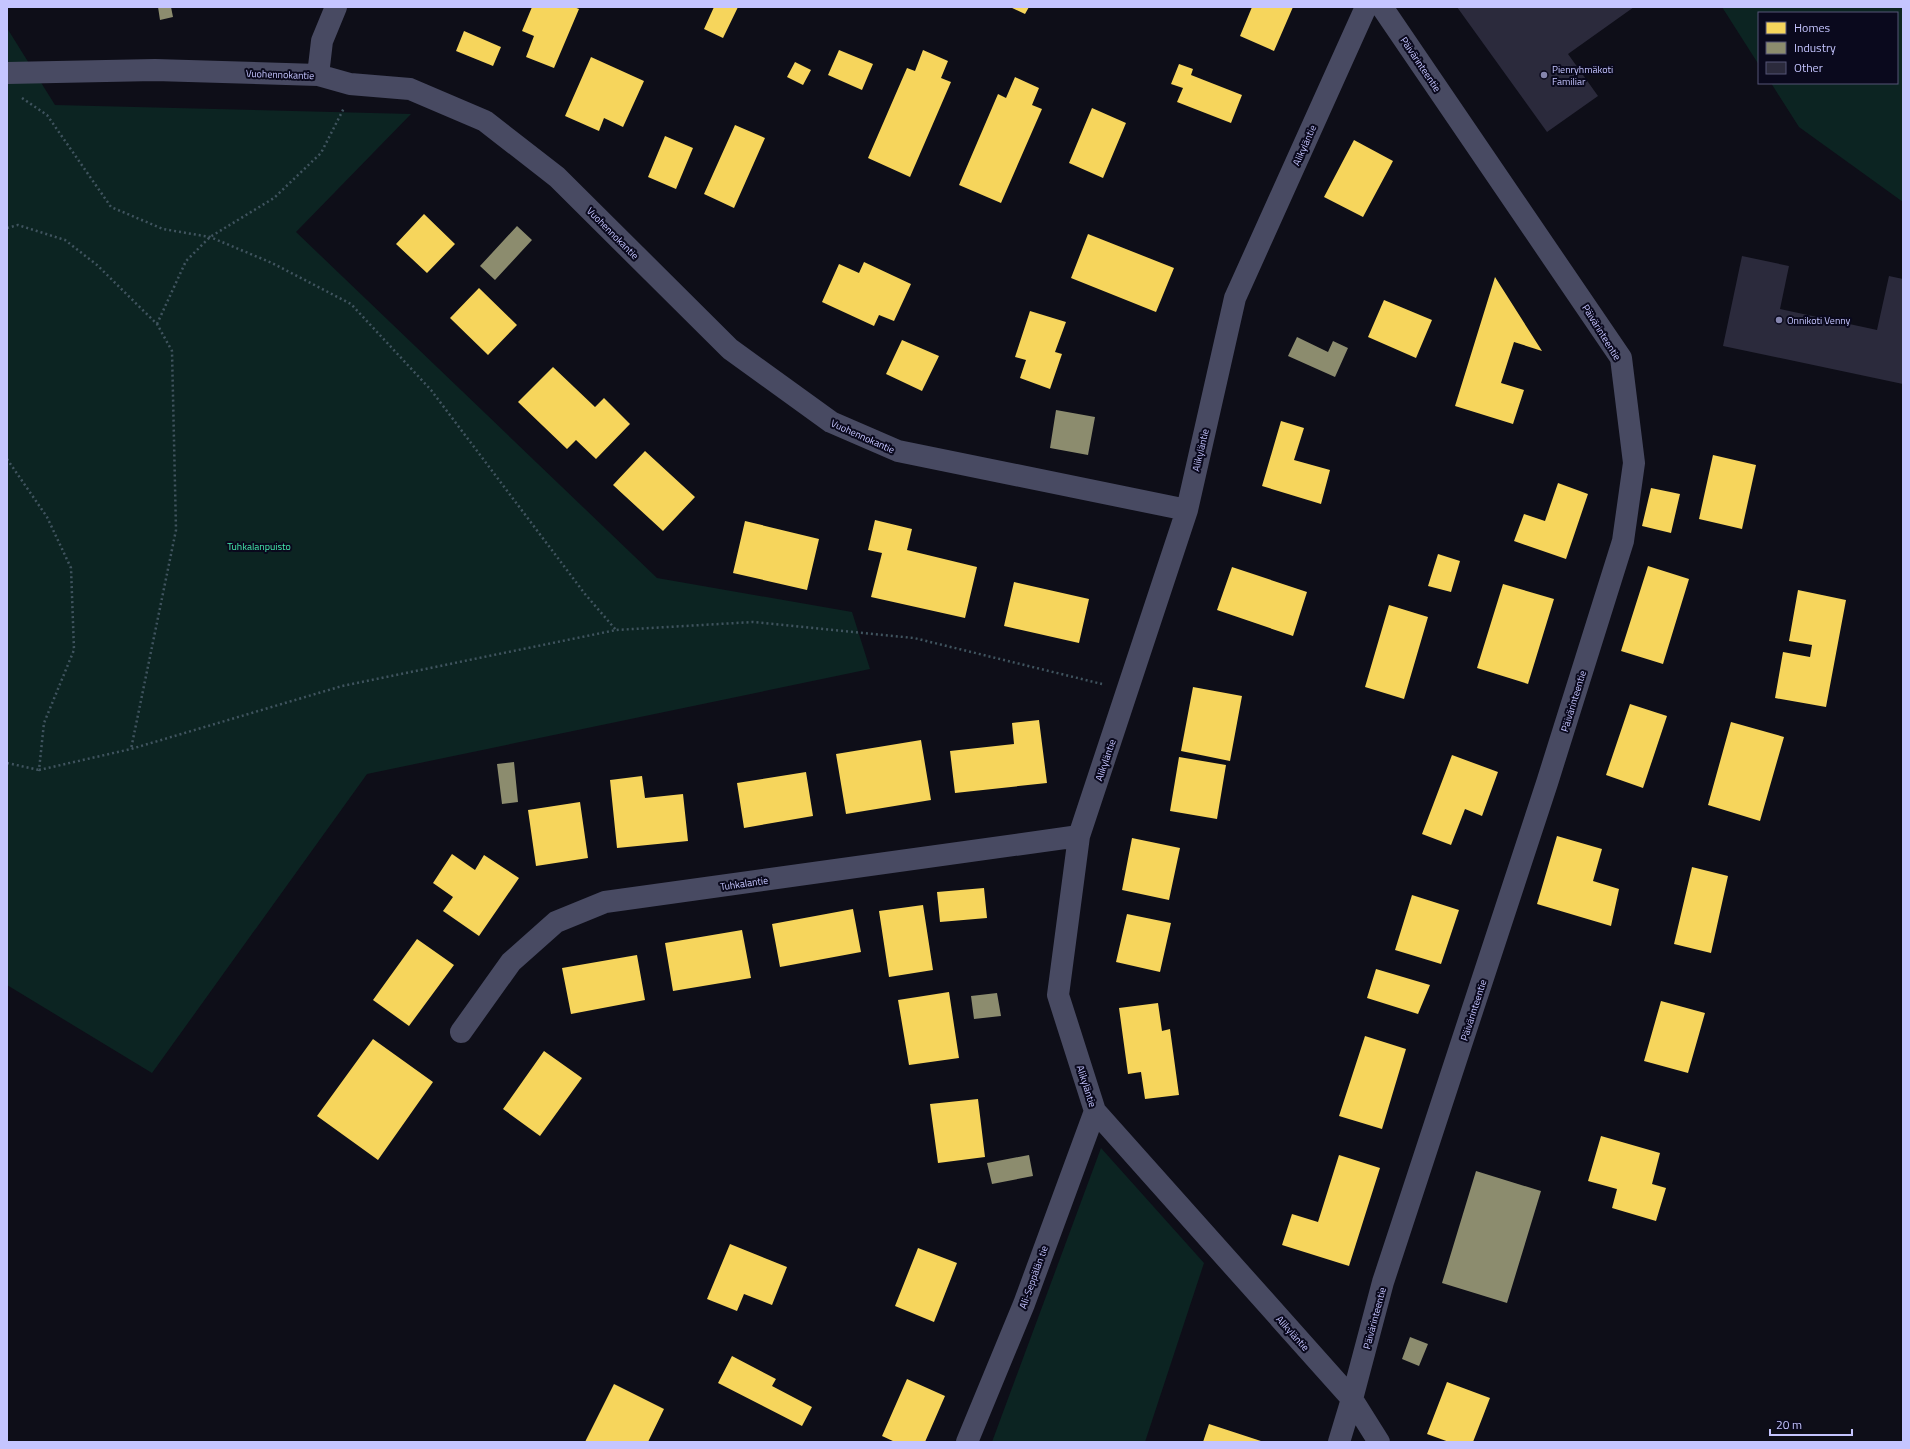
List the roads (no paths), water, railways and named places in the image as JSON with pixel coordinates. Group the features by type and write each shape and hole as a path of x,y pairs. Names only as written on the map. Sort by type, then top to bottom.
{"street":[{"path":"318,75 322,41 336,7"},
{"name":"Alikyläntie","path":"1366,7 1235,298 1187,510 1079,836 1058,995 1095,1111 1352,1400 1379,1442"},
{"name":"Päivärinteentie","path":"1339,1442 1352,1400 1383,1282 1547,783 1623,541 1634,463 1621,358 1382,7"},
{"name":"Vuohennokantie","path":"7,73 155,70 318,75 350,84 410,89 485,121 557,177 730,349 831,422 898,451 1187,510"},
{"name":"Tuhkalantie","path":"461,1032 511,962 556,922 605,902 1079,836"},
{"name":"Ali-Seppälän tie","path":"967,1442 1024,1304 1095,1111"}],"place":[{"name":"Pienryhmäkoti Familiar","path":"1544,75"},
{"name":"Onnikoti Venny","path":"1779,320"}],"park label":[{"name":"Tuhkalanpuisto","path":"259,546"}]}
